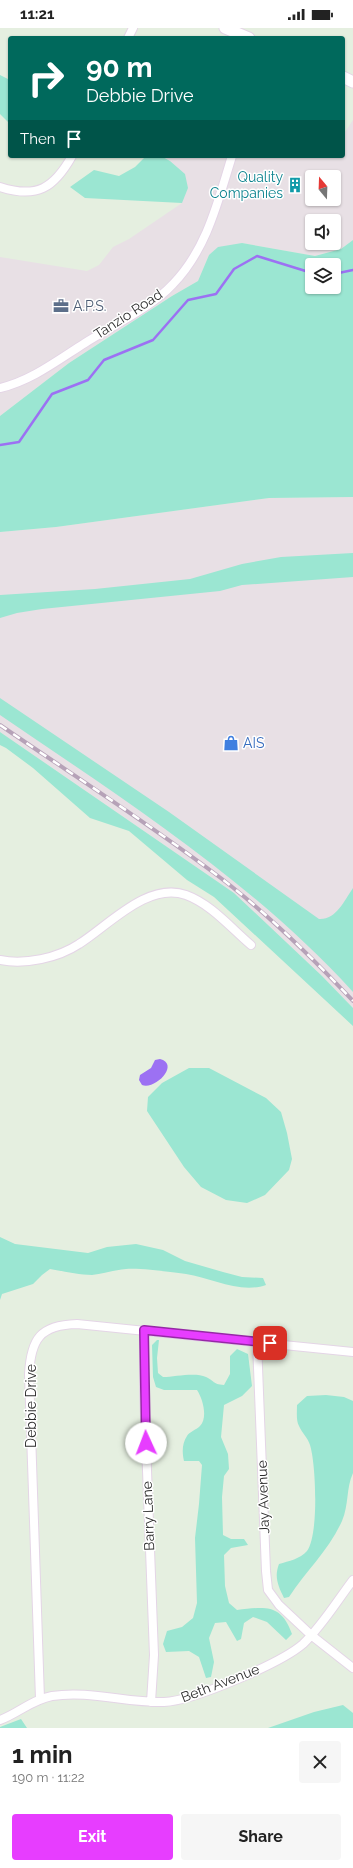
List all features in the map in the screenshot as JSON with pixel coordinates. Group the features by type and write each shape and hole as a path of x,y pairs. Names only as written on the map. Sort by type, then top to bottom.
{"main road":[{"path":"225,28 244,36"}],"street":[{"path":"0,187 14,192 33,192 42,190 58,178 71,158"},
{"name":"Tanzio Road","path":"0,388 12,386 34,375 148,304 172,285 199,249 212,219 231,158"},
{"path":"0,960 24,962 60,954 78,945 141,901 160,893 184,894 196,899 251,945"},
{"name":"Debbie Drive","path":"40,1699 28,1374 31,1353 42,1335 57,1325 88,1325 353,1352"},
{"name":"Barry Lane","path":"144,1330 144,1392 154,1655 151,1702"},
{"name":"Jay Avenue","path":"257,1342 267,1584 271,1595 279,1605 311,1635"},
{"path":"353,1580 311,1635 353,1668"},
{"name":"Beth Avenue","path":"0,1720 32,1702 52,1696 74,1695 151,1702 180,1700 221,1686 291,1652 311,1635"}],"shaded area":[{"path":"0,75 8,79 8,122 0,114"},
{"path":"353,120 353,240 341,249 341,214 305,214 305,250 337,250 315,256 242,243 209,255 198,281 172,296 69,363 0,416 0,257 87,271 99,265 113,247 129,239 182,203 170,161 165,158 345,158 345,132"},
{"path":"144,158 165,158 170,161 185,174 188,188 182,203 85,198 70,187 94,170 119,176 135,167"},
{"path":"353,240 353,497 269,498 56,527 0,532 0,416 69,363 172,296 198,281 209,255 218,247 242,243 315,256 341,250"},
{"path":"353,497 353,1008 322,976 234,893 0,732 0,532 56,527 269,498"},
{"path":"353,553 353,577 242,585 220,591 42,609 17,613 0,618 0,595 95,589 190,579 242,564 281,557"},
{"path":"0,698 169,812 319,919 335,913 343,904 353,888 353,992 314,952 273,914 185,843 0,715"},
{"path":"0,732 234,893 322,976 353,1008 353,1026 214,897 187,880 129,831 90,818 33,768 0,745"},
{"path":"160,1059 166,1062 168,1066 164,1076 154,1084 148,1086 142,1085 139,1080 140,1075 151,1068 155,1060"},
{"path":"189,1068 209,1068 266,1098 281,1112 292,1159 289,1170 265,1195 247,1203 226,1200 201,1187 184,1167 147,1111 148,1097 162,1083"},
{"path":"0,1237 15,1244 88,1253 107,1247 136,1244 163,1250 185,1261 223,1272 242,1277 263,1278 266,1285 246,1288 236,1287 186,1274 148,1270 126,1269 92,1275 76,1274 50,1269 33,1284 2,1294 0,1300"},
{"path":"159,1340 157,1358 158,1373 163,1377 196,1375 209,1378 215,1383 224,1385 230,1374 230,1356 237,1349 248,1354 252,1386 242,1396 224,1405 221,1437 228,1454 229,1469 224,1476 222,1497 223,1535 231,1539 244,1539 248,1545 231,1548 224,1555 225,1586 229,1603 237,1610 256,1608 271,1609 283,1617 292,1634 286,1640 267,1622 253,1617 244,1623 241,1639 237,1641 226,1622 215,1623 209,1638 214,1662 211,1677 206,1678 199,1657 189,1651 166,1652 163,1644 167,1631 182,1627 193,1618 197,1603 195,1538 202,1465 199,1461 184,1461 183,1448 185,1439 188,1435 202,1423 204,1418 204,1408 197,1390 164,1390 156,1387 153,1377 152,1345"},
{"path":"326,1395 344,1397 353,1401 353,1473 349,1485 346,1509 337,1532 331,1541 289,1597 284,1598 277,1581 279,1564 298,1558 307,1551 311,1543 315,1515 315,1483 312,1454 309,1442 298,1424 297,1405 307,1396"},
{"path":"343,1705 353,1713 353,1728 268,1728 314,1712"},
{"path":"21,1719 27,1728 0,1728 0,1727"}],"waterway":[{"path":"0,445 19,442 52,394 88,380 104,360 153,340 188,300 216,294 234,269 257,256 305,271"},
{"path":"341,273 353,270"}],"railway":[{"path":"0,725 106,796 229,885 284,932 353,1001"}],"place":[{"name":"Quality Companies","path":"295,185"},
{"name":"A.P.S.","path":"61,306"},
{"name":"AIS","path":"231,743"}],"route":[{"path":"146,1443 144,1330 270,1343"}]}
